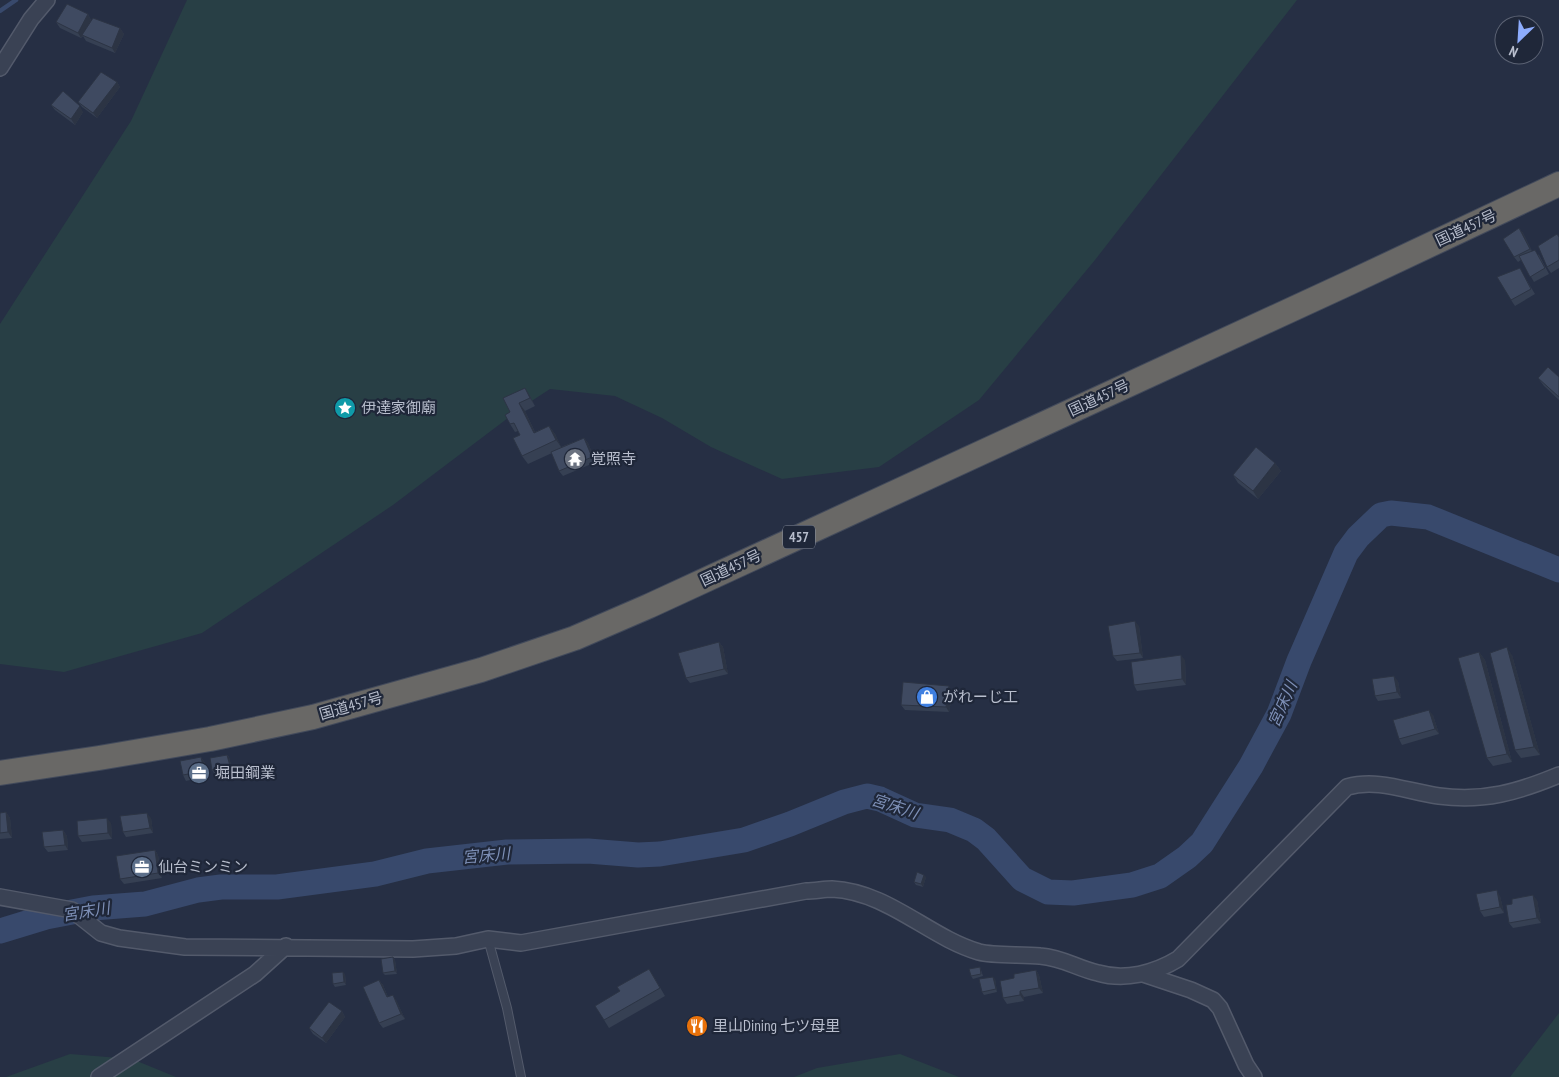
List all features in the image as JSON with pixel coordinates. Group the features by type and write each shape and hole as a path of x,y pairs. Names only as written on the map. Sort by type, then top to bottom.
{"highway":[{"name":"国道457号","path":"0,772 100,758 313,717 481,670 575,638 649,606 1559,184"}],"street":[{"path":"0,68 31,19 47,0"},
{"path":"0,897 72,910 101,933 119,938 185,947 286,946 413,949 456,946 488,939 521,943 832,889 851,892 882,902 944,936 980,952 1059,959 1100,974 1143,974 1165,966 1189,950 1348,787 1362,784 1383,785 1439,796 1478,798 1522,790 1559,774"},
{"path":"99,1077 255,974 286,946"},
{"path":"1143,974 1191,990 1213,1000 1220,1008 1246,1065 1254,1077"}],"lane":[{"path":"488,939 507,1008 521,1077"}],"green space":[{"path":"187,0 1297,0 1095,260 979,400 879,467 782,479 711,447 662,418 615,396 550,389 524,406 393,505 202,633 64,672 0,664 0,324 131,121"},
{"path":"1559,1013 1559,1077 1510,1077"},
{"path":"70,1054 132,1059 176,1077 6,1077"},
{"path":"900,1054 959,1077 794,1077 817,1068"}],"building":[{"path":"67,4 88,14 78,33 56,22"},
{"path":"93,18 120,28 112,48 82,35"},
{"path":"101,72 117,82 93,113 78,102"},
{"path":"63,91 80,106 71,119 51,105"},
{"path":"1519,228 1530,249 1514,257 1503,239"},
{"path":"1557,234 1559,237 1559,260 1547,267 1538,246"},
{"path":"1535,250 1545,268 1530,277 1519,256"},
{"path":"1520,268 1531,289 1511,300 1497,277"},
{"path":"1548,367 1559,377 1559,397 1538,378"},
{"path":"525,388 530,398 519,403 534,433 549,426 556,440 522,456 513,438 520,435 514,423 510,424 505,415 510,412 503,398"},
{"path":"584,438 592,457 559,471 551,452"},
{"path":"1256,447 1275,463 1253,491 1233,475"},
{"path":"1135,621 1140,653 1113,656 1108,626"},
{"path":"719,642 724,669 686,678 678,653"},
{"path":"1507,647 1534,747 1515,750 1490,653"},
{"path":"1479,652 1507,754 1487,758 1458,658"},
{"path":"1181,655 1182,679 1134,685 1131,662"},
{"path":"1394,676 1397,692 1375,696 1372,679"},
{"path":"903,682 949,686 946,707 901,705"},
{"path":"1429,710 1435,729 1399,739 1393,720"},
{"path":"227,755 230,766 212,770 210,758"},
{"path":"201,757 204,771 183,775 180,761"},
{"path":"6,812 8,832 0,833 0,813"},
{"path":"147,813 150,828 123,832 120,816"},
{"path":"107,818 108,833 78,836 77,821"},
{"path":"63,830 65,845 44,847 42,832"},
{"path":"155,850 158,873 120,879 116,856"},
{"path":"917,872 924,875 921,884 914,882"},
{"path":"1497,890 1500,907 1480,911 1476,894"},
{"path":"1533,895 1537,918 1509,923 1506,905 1512,904 1512,899"},
{"path":"393,957 395,971 383,973 381,959"},
{"path":"980,967 981,974 971,976 969,969"},
{"path":"649,969 660,988 604,1020 595,1006 620,991 617,987"},
{"path":"1036,970 1039,988 1020,991 1020,995 1003,998 1000,981 1014,978 1014,974"},
{"path":"343,972 344,982 333,984 332,973"},
{"path":"993,977 996,989 982,992 979,979"},
{"path":"379,980 387,997 393,995 401,1014 379,1023 363,987"},
{"path":"329,1002 342,1011 322,1038 309,1028"}],"waterway":[{"path":"0,11 16,0"},
{"name":"宮床川","path":"0,931 46,917 93,908 145,904 198,890 221,887 277,887 375,874 427,861 507,852 588,851 638,855 660,854 744,840 844,802 867,796 880,799 915,815 950,820 974,830 986,839 1022,879 1048,892 1073,893 1132,885 1160,876 1187,857 1202,843 1251,766 1279,714 1299,661 1346,553 1358,537 1381,515 1391,513 1428,517 1559,570"}],"place":[{"name":"伊達家御廟","path":"345,408"},
{"name":"覚照寺","path":"575,459"},
{"name":"がれーじ工","path":"927,697"},
{"name":"堀田鋼業","path":"199,773"},
{"name":"仙台ミンミン","path":"142,867"},
{"name":"里山Dining 七ツ母里","path":"697,1026"}]}
